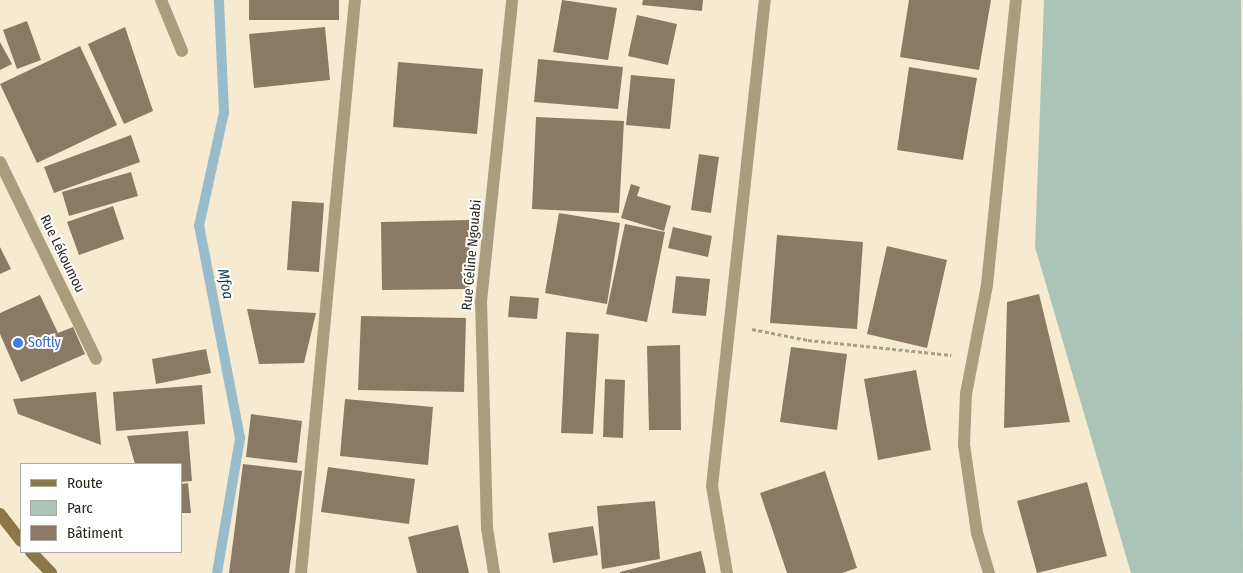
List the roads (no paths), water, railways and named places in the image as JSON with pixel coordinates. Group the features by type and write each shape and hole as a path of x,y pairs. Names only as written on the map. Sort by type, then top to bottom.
{"main road":[{"path":"0,514 20,540"},
{"path":"31,553 51,573"}],"street":[{"path":"161,0 182,51"},
{"path":"301,573 355,0"},
{"name":"Rue Céline Ngouabi","path":"494,573 487,528 481,302 512,0"},
{"path":"727,573 712,486 727,324 764,0"},
{"path":"988,573 977,533 964,445 966,394 987,285 1016,0"},
{"name":"Rue Lékoumou","path":"0,162 96,359"}],"waterway":[{"name":"Mfoa","path":"217,573 240,438 199,226 224,112 219,0"}],"place":[{"name":"Softly","path":"18,343"}]}
